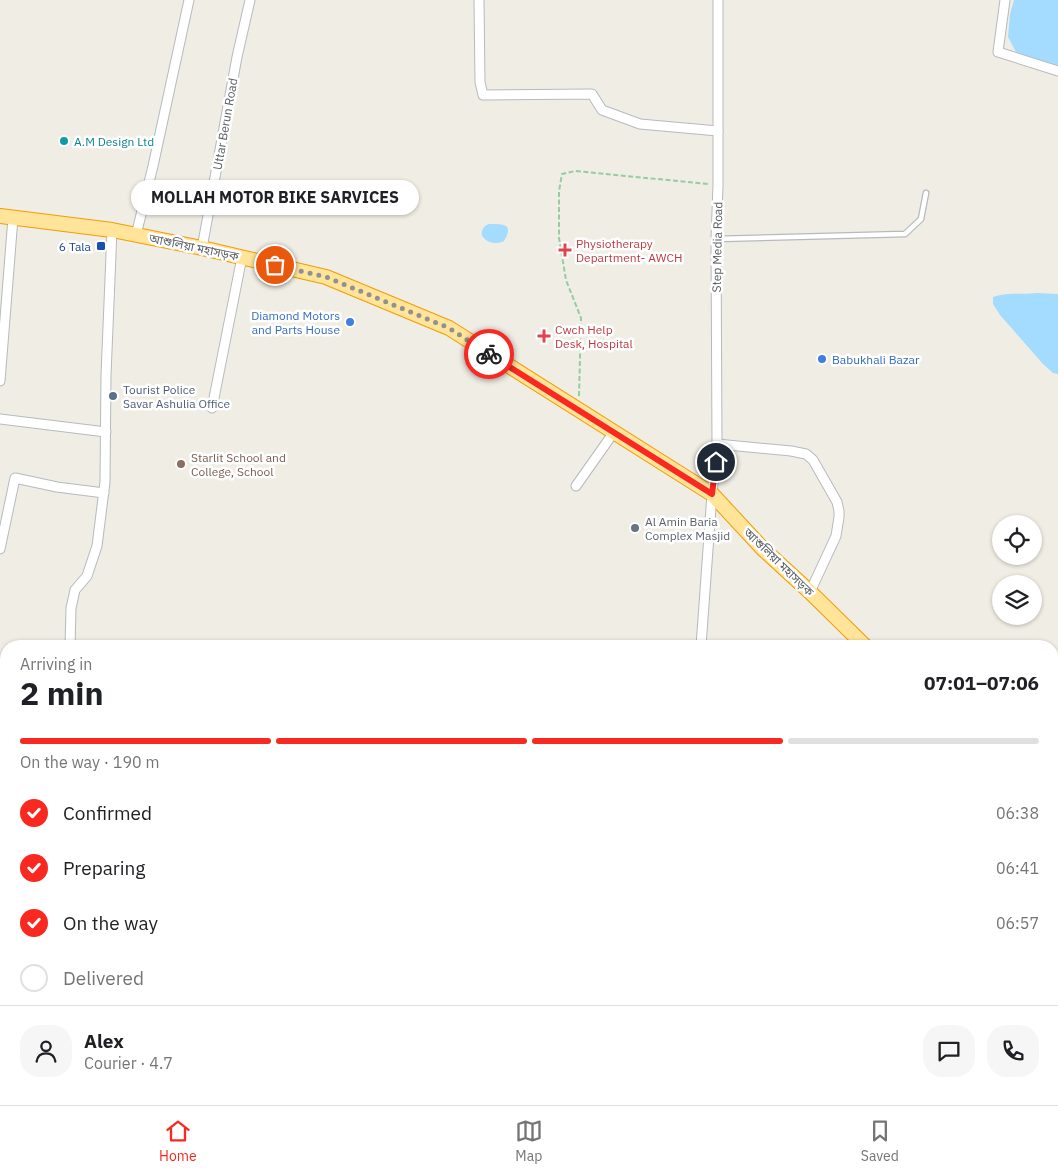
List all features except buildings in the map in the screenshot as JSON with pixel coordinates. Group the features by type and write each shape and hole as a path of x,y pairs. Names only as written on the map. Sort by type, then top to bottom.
{"highway":[{"name":"আশুলিয়া মহাসড়ক","path":"6,217 112,230 202,248 326,277 449,328 712,494 763,549 859,640"}],"street":[{"path":"136,235 189,0"},
{"name":"Uttar Berun Road","path":"202,248 236,57 250,0"},
{"path":"479,0 480,82 483,95 592,94 602,110 640,124 718,131"},
{"name":"Step Media Road","path":"702,640 717,444 718,0"},
{"path":"1005,0 998,52 1058,71"},
{"path":"0,381 6,217"},
{"path":"70,640 71,608 75,590 87,576 97,546 104,493 112,230"},
{"path":"212,408 242,257"},
{"path":"0,419 106,432"},
{"path":"576,486 614,432"},
{"path":"717,444 791,451 806,454 813,460 837,502 839,517 836,536 810,592"},
{"path":"0,549 15,478 57,487 104,493"}],"lane":[{"path":"716,239 905,234 921,219 926,193"}],"path":[{"path":"578,410 580,318 566,280 559,238 559,191 562,174 575,171 718,185"}],"water":[{"path":"1014,0 1058,0 1058,68 1016,52 1008,37 1010,14"},
{"path":"489,224 502,225 508,228 504,241 489,242 482,236 482,231"},
{"path":"1058,294 1058,374 1053,373 1043,364 1000,315 993,304 993,297 998,295"}],"way so far":[{"path":"275,265 326,277 449,328 489,354"}],"place":[{"name":"A.M Design Ltd","path":"64,141"},
{"name":"6 Tala","path":"101,246"},
{"name":"Physiotherapy Department- AWCH","path":"565,250"},
{"name":"MOLLAH MOTOR BIKE SARVICES","path":"275,265"},
{"name":"Diamond Motors and Parts House","path":"350,322"},
{"name":"Cwch Help Desk, Hospital","path":"544,336"},
{"name":"Babukhali Bazar","path":"822,359"},
{"name":"Tourist Police Savar Ashulia Office","path":"113,396"},
{"name":"Starlit School and College, School","path":"181,464"},
{"name":"Al Amin Baria Complex Masjid","path":"635,528"}],"route":[{"path":"489,354 712,494 716,462"}]}
